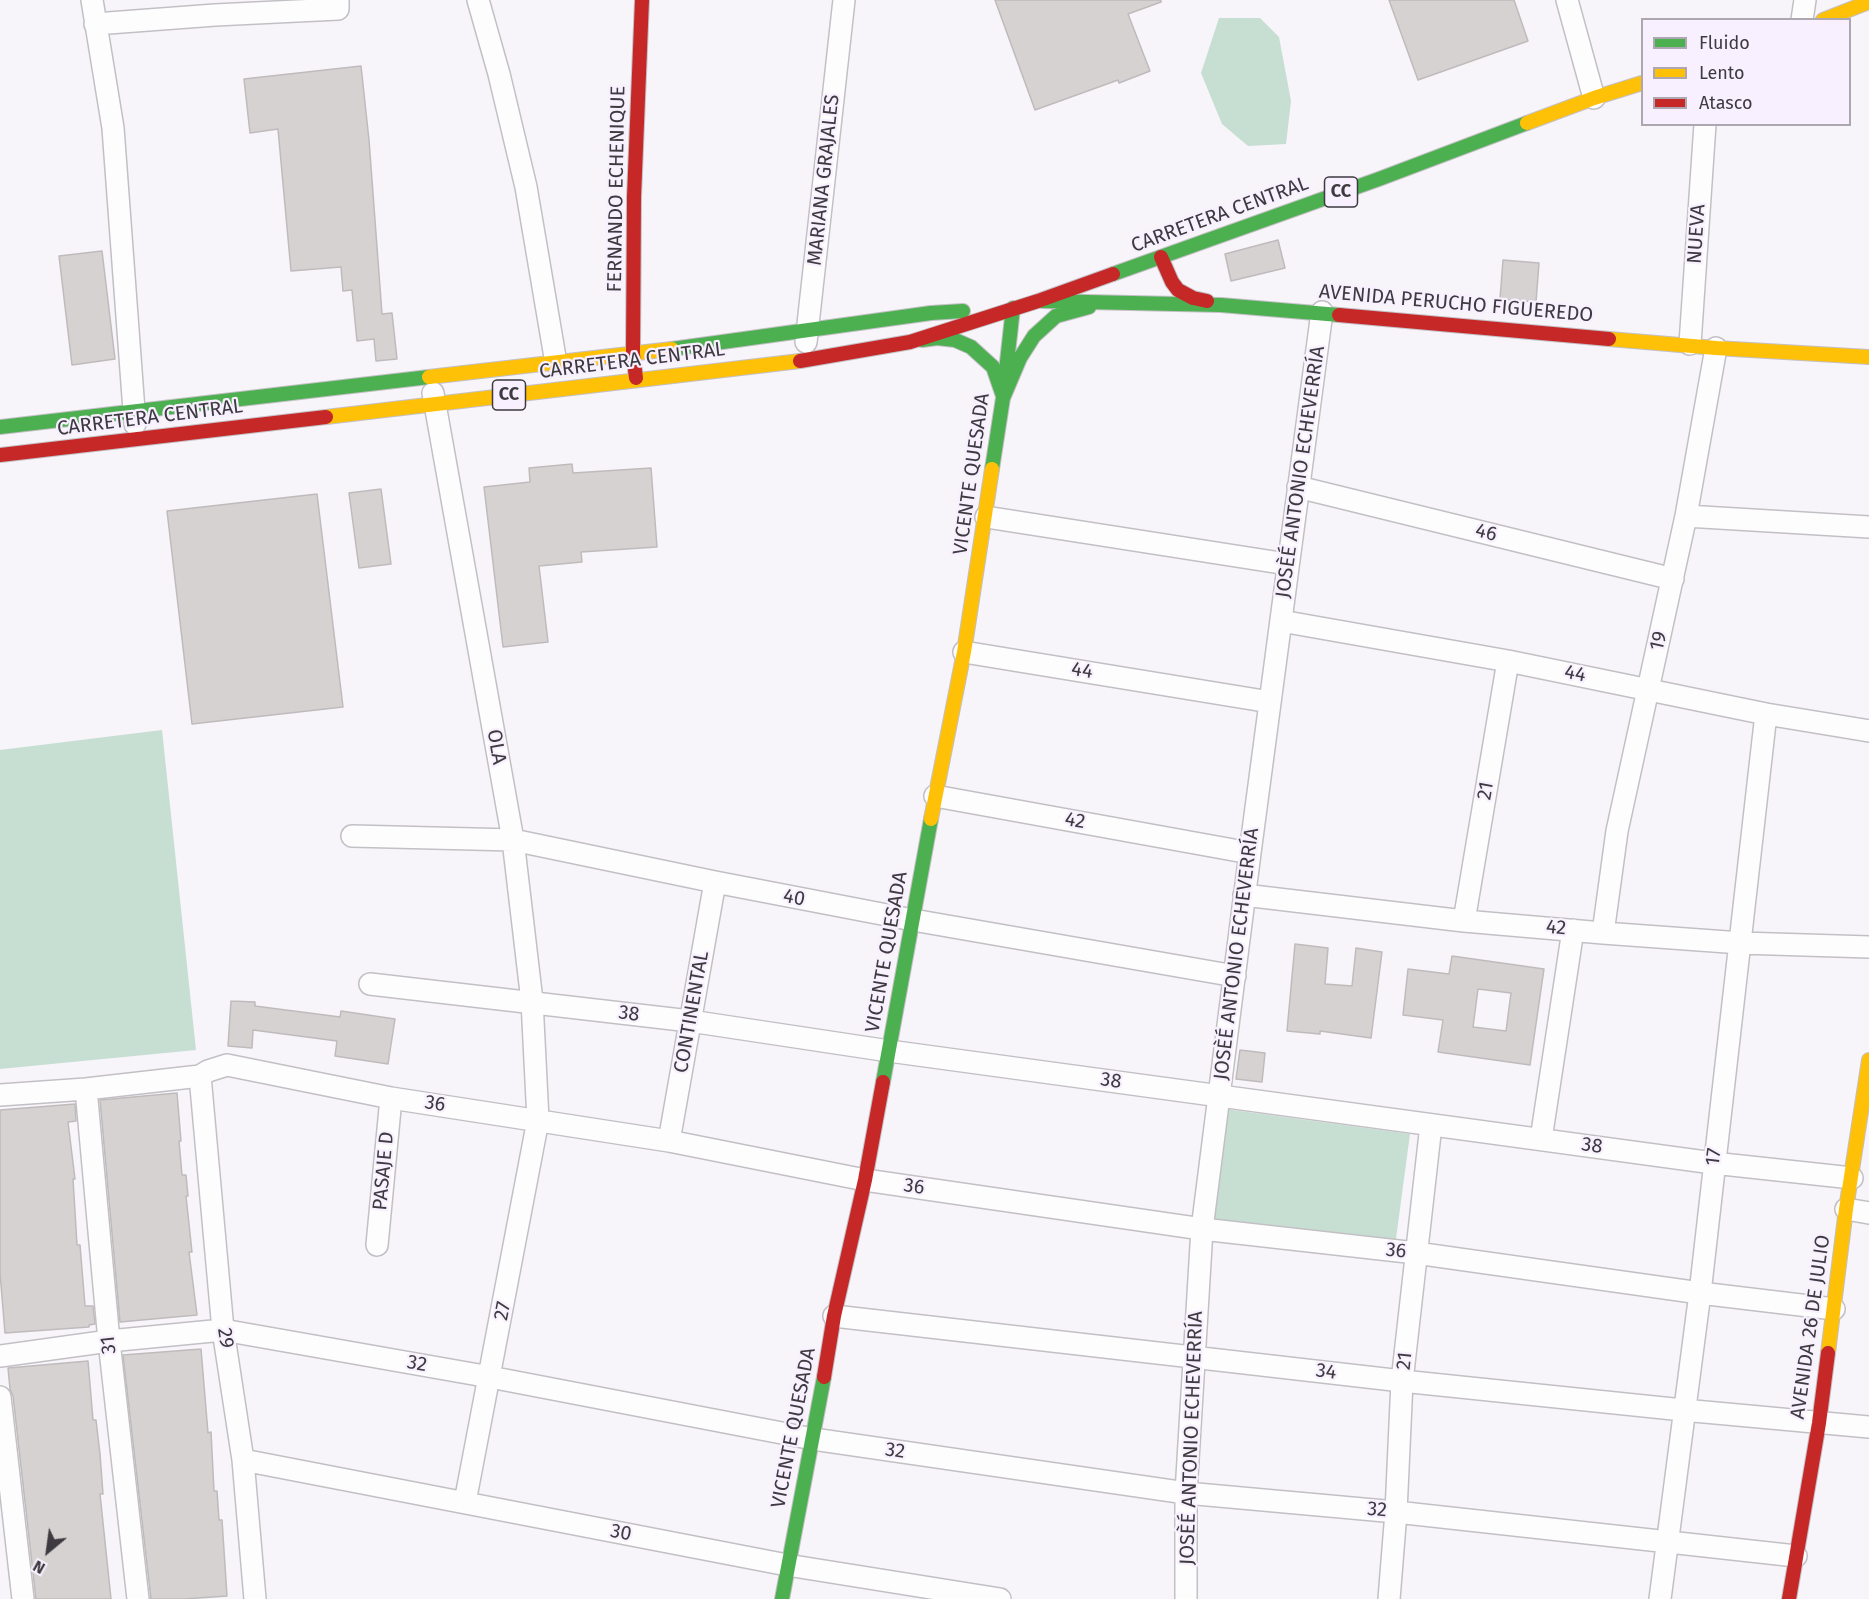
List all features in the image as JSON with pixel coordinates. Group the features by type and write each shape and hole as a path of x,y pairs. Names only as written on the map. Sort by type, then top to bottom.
{"main road":[{"name":"FERNANDO ECHENIQUE","path":"636,380 633,354 634,197 642,0"},
{"path":"1828,18 1869,2"},
{"name":"CARRETERA CENTRAL","path":"0,455 804,361 910,342 1161,257 1594,98 1641,83"},
{"path":"1161,257 1178,290 1193,298 1221,305"},
{"path":"1142,263 1140,284 1161,303"},
{"name":"AVENIDA PERUCHO FIGUEREDO","path":"1038,300 1221,305 1716,348 1869,357"},
{"path":"1004,398 1020,358 1029,343 1056,316 1078,309 1118,302"},
{"name":"CARRETERA CENTRAL","path":"0,427 633,354 807,332 931,313 1013,308"},
{"name":"VICENTE QUESADA","path":"782,1599 834,1316 865,1180 935,796 964,652 1004,398 1013,308"},
{"path":"910,342 937,338 955,340 970,347 984,357 993,368 1004,398"},
{"name":"AVENIDA 26 DE JULIO","path":"1789,1599 1819,1423 1846,1209 1869,1060"}],"street":[{"path":"92,0 113,128 136,440"},
{"path":"95,24 214,7 338,9 338,0"},
{"path":"478,0 499,74 526,187 556,363"},
{"name":"MARIANA GRAJALES","path":"804,361 844,0"},
{"path":"1567,0 1594,98"},
{"path":"1802,18 1805,0"},
{"name":"NUEVA","path":"1690,344 1705,126"},
{"name":"JOSÈÉ ANTONIO ECHEVERRÍA","path":"1186,1599 1186,1493 1202,1229 1287,564 1322,312"},
{"name":"19","path":"1603,933 1617,831 1686,516 1716,348"},
{"name":"OLA","path":"430,378 513,840 532,1001 538,1120"},
{"name":"46","path":"1298,487 1673,579"},
{"path":"1686,516 1869,526"},
{"path":"986,517 1287,564"},
{"name":"44","path":"1281,621 1508,661 1766,714 1869,731"},
{"name":"44","path":"964,652 1270,702"},
{"name":"21","path":"1464,921 1508,661"},
{"name":"17","path":"1660,1599 1700,1293 1713,1163 1741,943 1766,714"},
{"name":"42","path":"935,796 1250,853"},
{"name":"40","path":"352,836 513,840 913,921 1235,976"},
{"name":"CONTINENTAL","path":"669,1141 715,882"},
{"name":"42","path":"1245,895 1464,921 1603,933 1741,943 1869,947"},
{"path":"1541,1138 1573,930"},
{"name":"38","path":"370,984 690,1021 889,1051 1431,1125 1541,1138 1713,1163 1852,1178"},
{"name":"36","path":"0,1095 200,1077 208,1071 227,1065 391,1098 669,1141 865,1180 1202,1229 1416,1253 1700,1293 1834,1309"},
{"name":"29","path":"200,1077 223,1330 243,1461 255,1599"},
{"name":"31","path":"86,1089 109,1341 138,1599"},
{"name":"PASAJE D","path":"378,1245 391,1098"},
{"name":"27","path":"465,1502 538,1120"},
{"name":"21","path":"1389,1599 1396,1512 1402,1381 1431,1125"},
{"path":"1846,1209 1869,1214"},
{"name":"34","path":"834,1316 1402,1381 1819,1423"},
{"name":"32","path":"0,1356 109,1341 223,1330 490,1377 813,1439 1186,1493 1396,1512 1796,1556"},
{"path":"0,1397 23,1599"},
{"path":"1819,1423 1869,1427"},
{"name":"30","path":"243,1461 788,1565 1000,1599"}],"green space":[{"path":"1219,18 1260,18 1279,37 1291,101 1286,144 1248,146 1222,124 1201,73"},
{"path":"162,730 196,1050 0,1069 0,750"},
{"path":"1225,1109 1410,1134 1395,1246 1211,1221"}],"building":[{"path":"995,0 1161,0 1161,2 1128,14 1150,71 1035,110"},
{"path":"1389,0 1514,0 1528,41 1418,80"},
{"path":"361,66 382,314 392,313 397,359 376,361 374,339 357,341 352,290 343,291 341,267 291,271 278,129 250,133 244,79"},
{"path":"1278,240 1285,268 1231,281 1225,254"},
{"path":"102,251 115,359 72,365 59,256"},
{"path":"1503,260 1539,263 1536,302 1500,299"},
{"path":"572,464 573,473 651,468 657,547 581,552 582,562 539,566 548,642 503,647 484,487 530,482 529,468"},
{"path":"381,489 391,564 359,568 349,493"},
{"path":"317,494 343,707 192,724 167,511"},
{"path":"1295,944 1328,948 1325,984 1352,986 1356,948 1382,952 1371,1038 1320,1031 1320,1034 1287,1031"},
{"path":"1452,956 1544,969 1530,1065 1438,1052 1443,1020 1403,1015 1408,969 1449,974","holes":["1478,989 1511,993 1506,1031 1473,1027"]},
{"path":"231,1001 255,1002 255,1006 340,1017 341,1011 395,1019 388,1064 335,1056 337,1041 253,1030 252,1048 228,1046"},
{"path":"1240,1050 1265,1053 1262,1082 1236,1079"},
{"path":"177,1093 182,1175 186,1175 192,1252 189,1252 197,1315 120,1322 100,1100"},
{"path":"75,1104 76,1121 68,1122 75,1179 73,1179 77,1245 80,1245 85,1306 93,1306 95,1324 89,1327 5,1333 0,1273 0,1110"},
{"path":"201,1349 208,1433 211,1432 214,1491 217,1491 219,1520 222,1520 227,1596 151,1599 123,1355"},
{"path":"88,1361 93,1420 96,1420 100,1454 103,1494 100,1494 111,1599 36,1599 8,1368"}],"traffic: fast":[{"path":"1113,274 1379,179 1527,123"},
{"path":"1042,301 1221,305 1339,315"},
{"path":"1003,398 1020,358 1034,336 1056,316 1089,307"},
{"path":"992,469 1013,308"},
{"path":"672,349 931,313 963,311"},
{"path":"922,340 937,338 955,340 971,347 993,367 1003,396"},
{"path":"0,427 429,377"},
{"path":"883,1082 931,819"},
{"path":"782,1599 824,1377"}],"traffic: slow":[{"path":"1828,18 1869,2"},
{"path":"1527,123 1641,83"},
{"path":"1609,339 1869,357"},
{"path":"429,377 672,349"},
{"path":"326,417 800,361"},
{"path":"931,819 964,652 992,469"},
{"path":"1828,1353 1846,1209 1869,1060"}],"traffic: jam":[{"path":"636,378 633,354 634,197 642,0"},
{"path":"1161,257 1178,290 1193,298 1207,301"},
{"path":"800,361 910,342 1113,274"},
{"path":"1339,315 1609,339"},
{"path":"0,455 326,417"},
{"path":"824,1377 834,1316 865,1180 883,1082"},
{"path":"1789,1599 1819,1423 1828,1353"}]}
